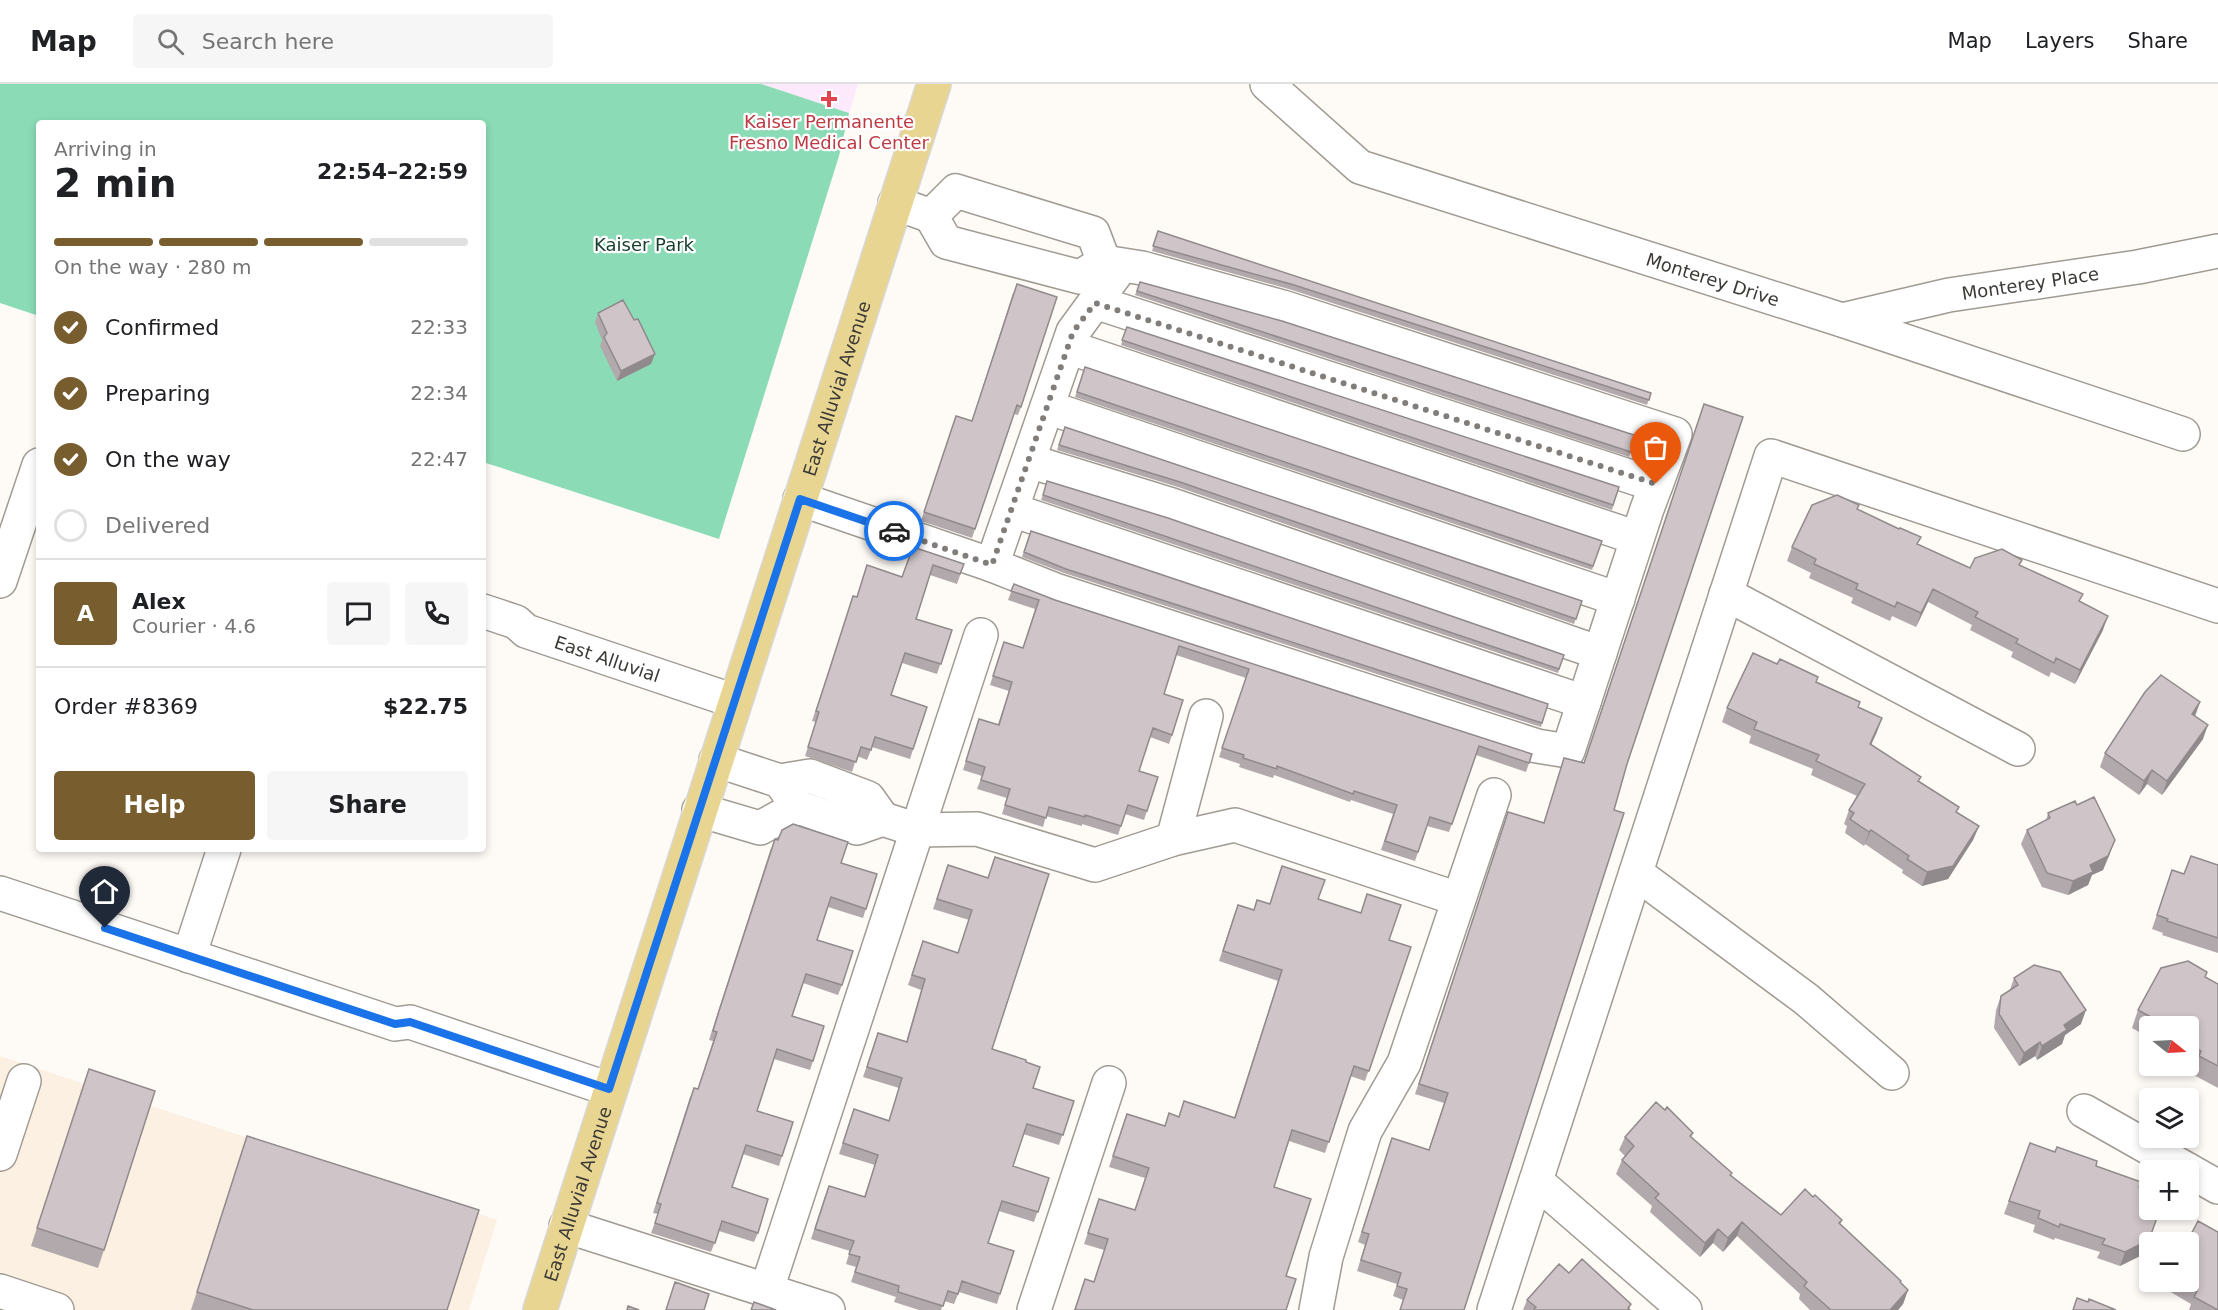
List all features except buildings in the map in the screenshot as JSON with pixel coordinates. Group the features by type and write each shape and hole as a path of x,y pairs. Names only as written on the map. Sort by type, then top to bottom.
{"main road":[{"name":"East Alluvial Avenue","path":"540,1310 609,1089 934,84"}],"street":[{"name":"Monterey Drive","path":"1267,84 1360,167 1842,320 2183,434"},
{"path":"931,216 956,191 1093,233 1113,264"},
{"path":"800,499 992,565 1058,591 1537,746 1568,751 1637,538 1675,434 1208,285 1142,268 1113,264 1080,277 946,242 931,216 895,203"},
{"path":"1001,257 1013,208"},
{"name":"Monterey Place","path":"1842,320 1949,295 2138,267 2218,251"},
{"path":"992,565 1073,332 1095,303 1113,264"},
{"path":"1095,303 1656,484"},
{"path":"1068,347 1637,538"},
{"path":"1047,407 1618,599"},
{"path":"1494,1310 1771,456 2218,606"},
{"path":"1029,461 1172,505 1600,653"},
{"path":"0,581 36,474"},
{"path":"1012,510 1584,702"},
{"path":"1726,594 2018,749"},
{"name":"East Alluvial","path":"486,612 516,622 526,632 735,701"},
{"path":"767,1289 981,635"},
{"path":"1173,840 1206,716"},
{"path":"716,760 789,794"},
{"path":"699,810 760,828 789,794 810,776 868,798 883,819 917,830 977,830 1095,865 1173,840 1235,825 1458,899"},
{"path":"1316,1310 1326,1257 1365,1131 1404,1063 1494,795"},
{"path":"189,956 223,852"},
{"path":"1636,873 1806,999 1892,1073"},
{"path":"0,893 395,1024 410,1022 609,1089"},
{"path":"0,1154 24,1080"},
{"path":"1034,1310 1109,1083"},
{"path":"2084,1111 2170,1160"},
{"path":"2199,1176 2218,1187"},
{"path":"1536,1181 1685,1310"},
{"path":"566,1226 828,1310"},
{"path":"0,1291 57,1310"}],"shaded area":[{"name":"Kaiser Permanente Fresno Medical Center","path":"761,84 858,84 849,113"},
{"path":"0,1056 497,1220 469,1310 0,1310"}],"green space":[{"name":"Kaiser Park","path":"0,84 761,84 849,113 839,156 719,539 486,463 486,120 36,120 36,315 0,303"}],"way so far":[{"path":"894,531 992,565 1073,332 1095,303 1656,484"}],"place":[{"name":"Kaiser Permanente Fresno Medical Center","path":"829,99"}],"route":[{"path":"105,928 395,1024 410,1022 609,1089 800,499 894,531"}]}
